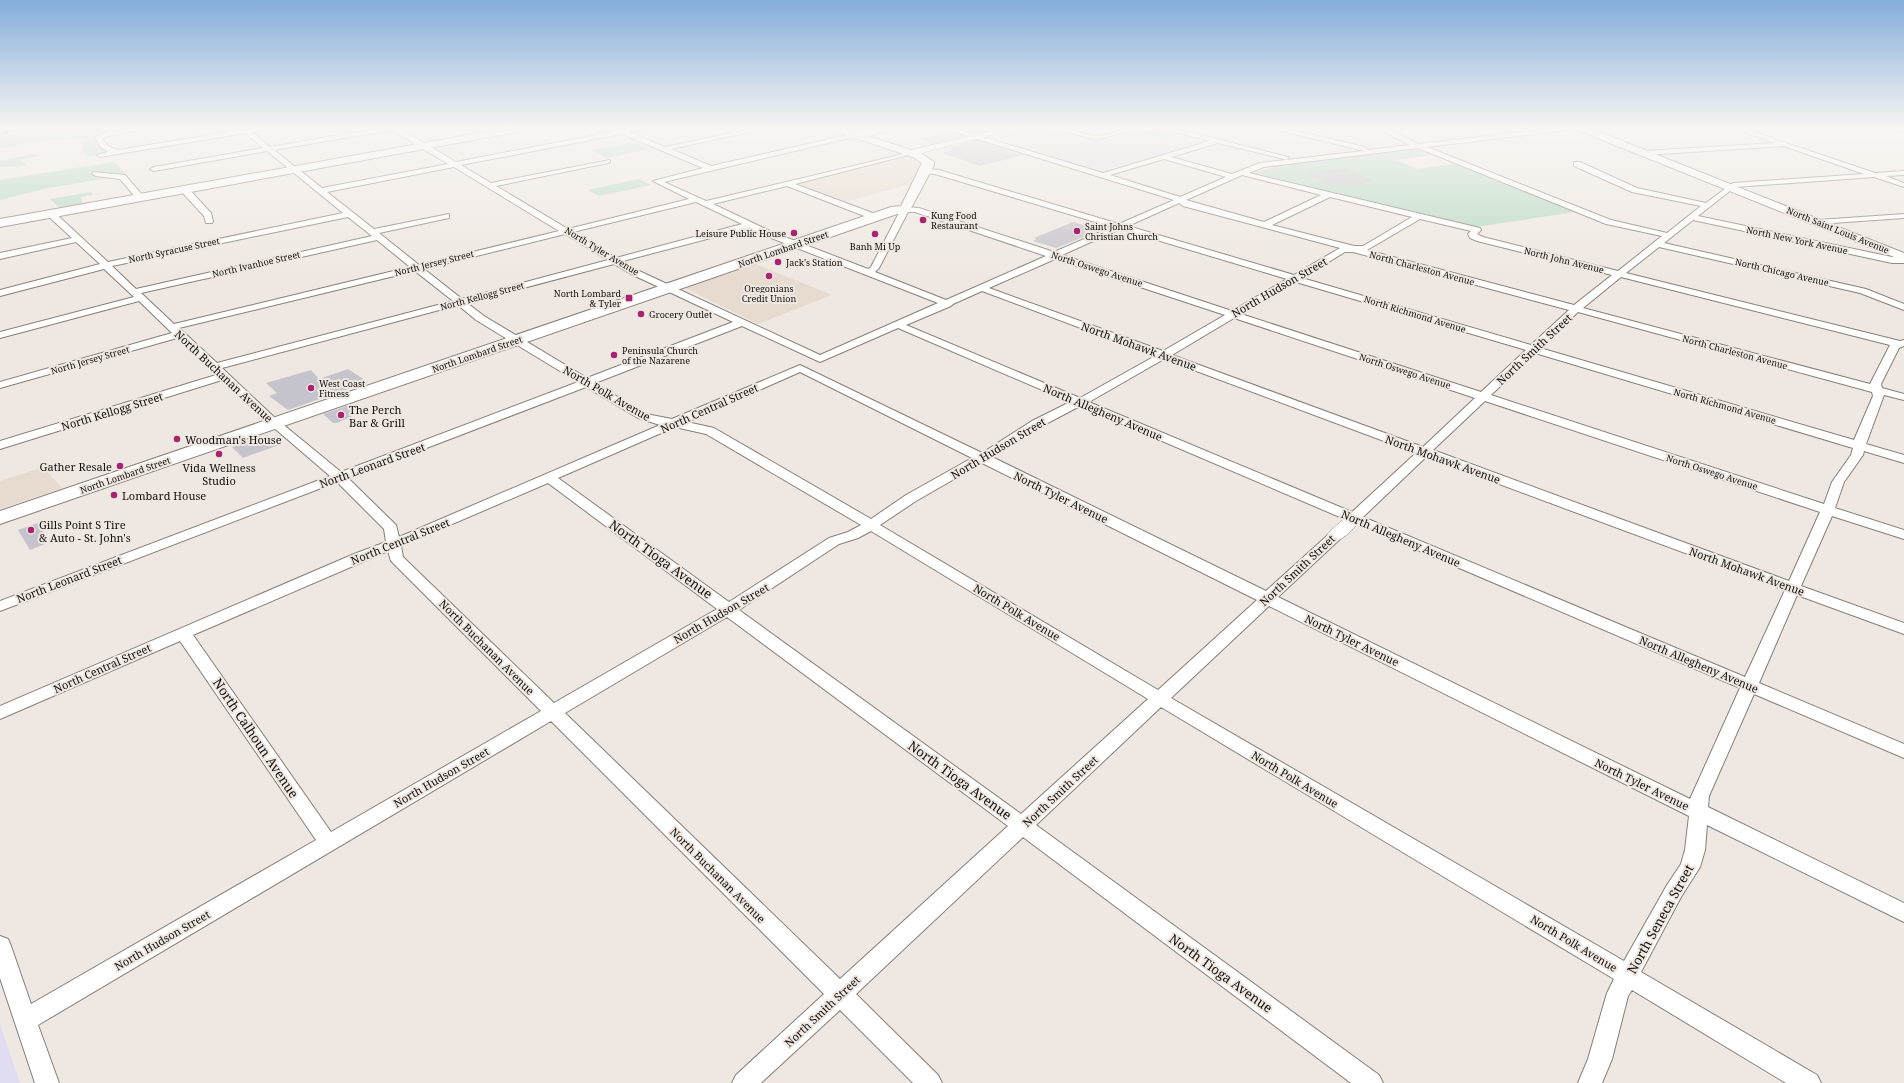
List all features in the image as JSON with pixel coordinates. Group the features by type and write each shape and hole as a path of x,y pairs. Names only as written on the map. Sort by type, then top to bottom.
{"main road":[{"path":"0,223 247,178"},
{"path":"905,208 920,178"},
{"name":"North Saint Louis Avenue","path":"1706,178 1904,257"},
{"name":"North Lombard Street","path":"0,518 670,287 905,208"}],"street":[{"path":"122,178 140,197"},
{"name":"North Polk Avenue","path":"304,178 486,323 518,340 642,416 656,421 695,425 710,431 871,525 1159,698 1809,1083"},
{"path":"320,191 387,178"},
{"name":"North Tyler Avenue","path":"477,178 641,275 670,287 820,359 898,325"},
{"path":"491,186 531,178"},
{"path":"671,178 657,181 749,225 948,304"},
{"path":"705,204 809,178"},
{"name":"North Richmond Avenue","path":"963,178 1120,227 1904,459"},
{"name":"North Charleston Avenue","path":"1111,178 1175,197 1186,204 1904,397"},
{"path":"898,325 1232,178"},
{"name":"North John Avenue","path":"1260,178 1477,230 1472,234 1480,239 1901,343"},
{"path":"1497,178 1609,222 1667,236"},
{"path":"1608,178 1638,191 1706,205"},
{"name":"North Smith Street","path":"744,1083 1334,537 1576,309 1729,187 1736,184 1836,178"},
{"path":"1884,178 1904,184"},
{"path":"787,183 875,217"},
{"path":"184,189 208,215 208,221"},
{"path":"1265,225 1329,194"},
{"name":"North Jersey Street","path":"0,385 176,331 416,267 696,200"},
{"path":"870,273 875,268 905,208"},
{"name":"North Oswego Avenue","path":"905,208 916,210 1904,535"},
{"name":"North Buchanan Avenue","path":"51,214 224,376 339,477 391,528 396,558 930,1083"},
{"name":"North Syracuse Street","path":"0,293 106,265 349,214"},
{"name":"North Ivanhoe Street","path":"0,335 138,295 446,216"},
{"name":"North Hudson Street","path":"25,1020 753,595 782,576 798,562 834,541 852,535 871,525 930,487 982,458 1036,424 1080,402 1343,250 1365,248 1419,216"},
{"path":"1818,222 1904,216"},
{"name":"North New York Avenue","path":"1690,217 1871,255 1904,260"},
{"name":"North Kellogg Street","path":"215,367 749,225"},
{"path":"0,256 78,239"},
{"name":"North Chicago Avenue","path":"1657,244 1862,291 1904,307"},
{"name":"North Mohawk Avenue","path":"982,288 1904,629"},
{"name":"North Leonard Street","path":"0,606 587,383 743,322"},
{"name":"North Allegheny Avenue","path":"898,325 1904,751"},
{"name":"North Seneca Street","path":"1590,1083 1600,1059 1618,993 1674,891 1690,867 1695,850 1700,796 1838,482 1857,455 1861,438 1879,396 1875,384 1895,346 1901,343"},
{"name":"North Tyler Avenue","path":"800,368 1904,913"},
{"name":"North Central Street","path":"1,710 184,633 358,557 394,544 550,478 800,368"},
{"name":"North Kellogg Street","path":"0,445 224,376"},
{"name":"North Tioga Avenue","path":"550,478 1371,1083"},
{"name":"North Calhoun Avenue","path":"184,633 328,843"},
{"path":"0,946 47,1083"}],"shaded area":[{"path":"824,178 915,178 911,184 845,202 798,184"},
{"path":"753,263 832,295 758,324 683,287"},
{"path":"43,467 62,488 0,509 0,481"},
{"path":"0,1024 20,1083 0,1083"}],"green space":[{"path":"16,178 110,178 44,189 0,200 0,180"},
{"path":"1273,178 1489,178 1575,212 1476,227"},
{"path":"639,179 651,185 599,196 588,190"},
{"path":"91,192 93,195 81,197 83,204 60,208 50,199"}],"building":[{"path":"1313,178 1366,178 1373,181 1351,186 1342,184 1331,186"},
{"name":"Saint Johns Christian Church","path":"1073,222 1095,229 1082,235 1086,236 1056,248 1033,241 1037,239 1034,238"},
{"name":"West Coast Fitness","path":"348,369 368,382 288,410 269,396 277,393 266,383 311,370 319,379"},
{"name":"The Perch Bar & Grill","path":"347,406 357,414 337,423 333,423 323,414"},
{"path":"267,435 279,445 243,458 232,447"},
{"name":"Gills Point S Tire & Auto - St. John's","path":"38,523 50,542 30,550 18,530"}],"place":[{"name":"Kung Food Restaurant","path":"923,220"},
{"name":"Saint Johns Christian Church","path":"1077,231"},
{"name":"Leisure Public House","path":"794,233"},
{"name":"Banh Mi Up","path":"875,234"},
{"name":"Jack's Station","path":"778,262"},
{"name":"Oregonians Credit Union","path":"769,276"},
{"name":"North Lombard & Tyler","path":"629,298"},
{"name":"Grocery Outlet","path":"641,314"},
{"name":"Peninsula Church of the Nazarene","path":"614,355"},
{"name":"West Coast Fitness","path":"311,388"},
{"name":"The Perch Bar & Grill","path":"341,415"},
{"name":"Woodman's House","path":"177,439"},
{"name":"Vida Wellness Studio","path":"219,454"},
{"name":"Gather Resale","path":"120,466"},
{"name":"Lombard House","path":"114,495"},
{"name":"Gills Point S Tire & Auto - St. John's","path":"31,530"}]}
